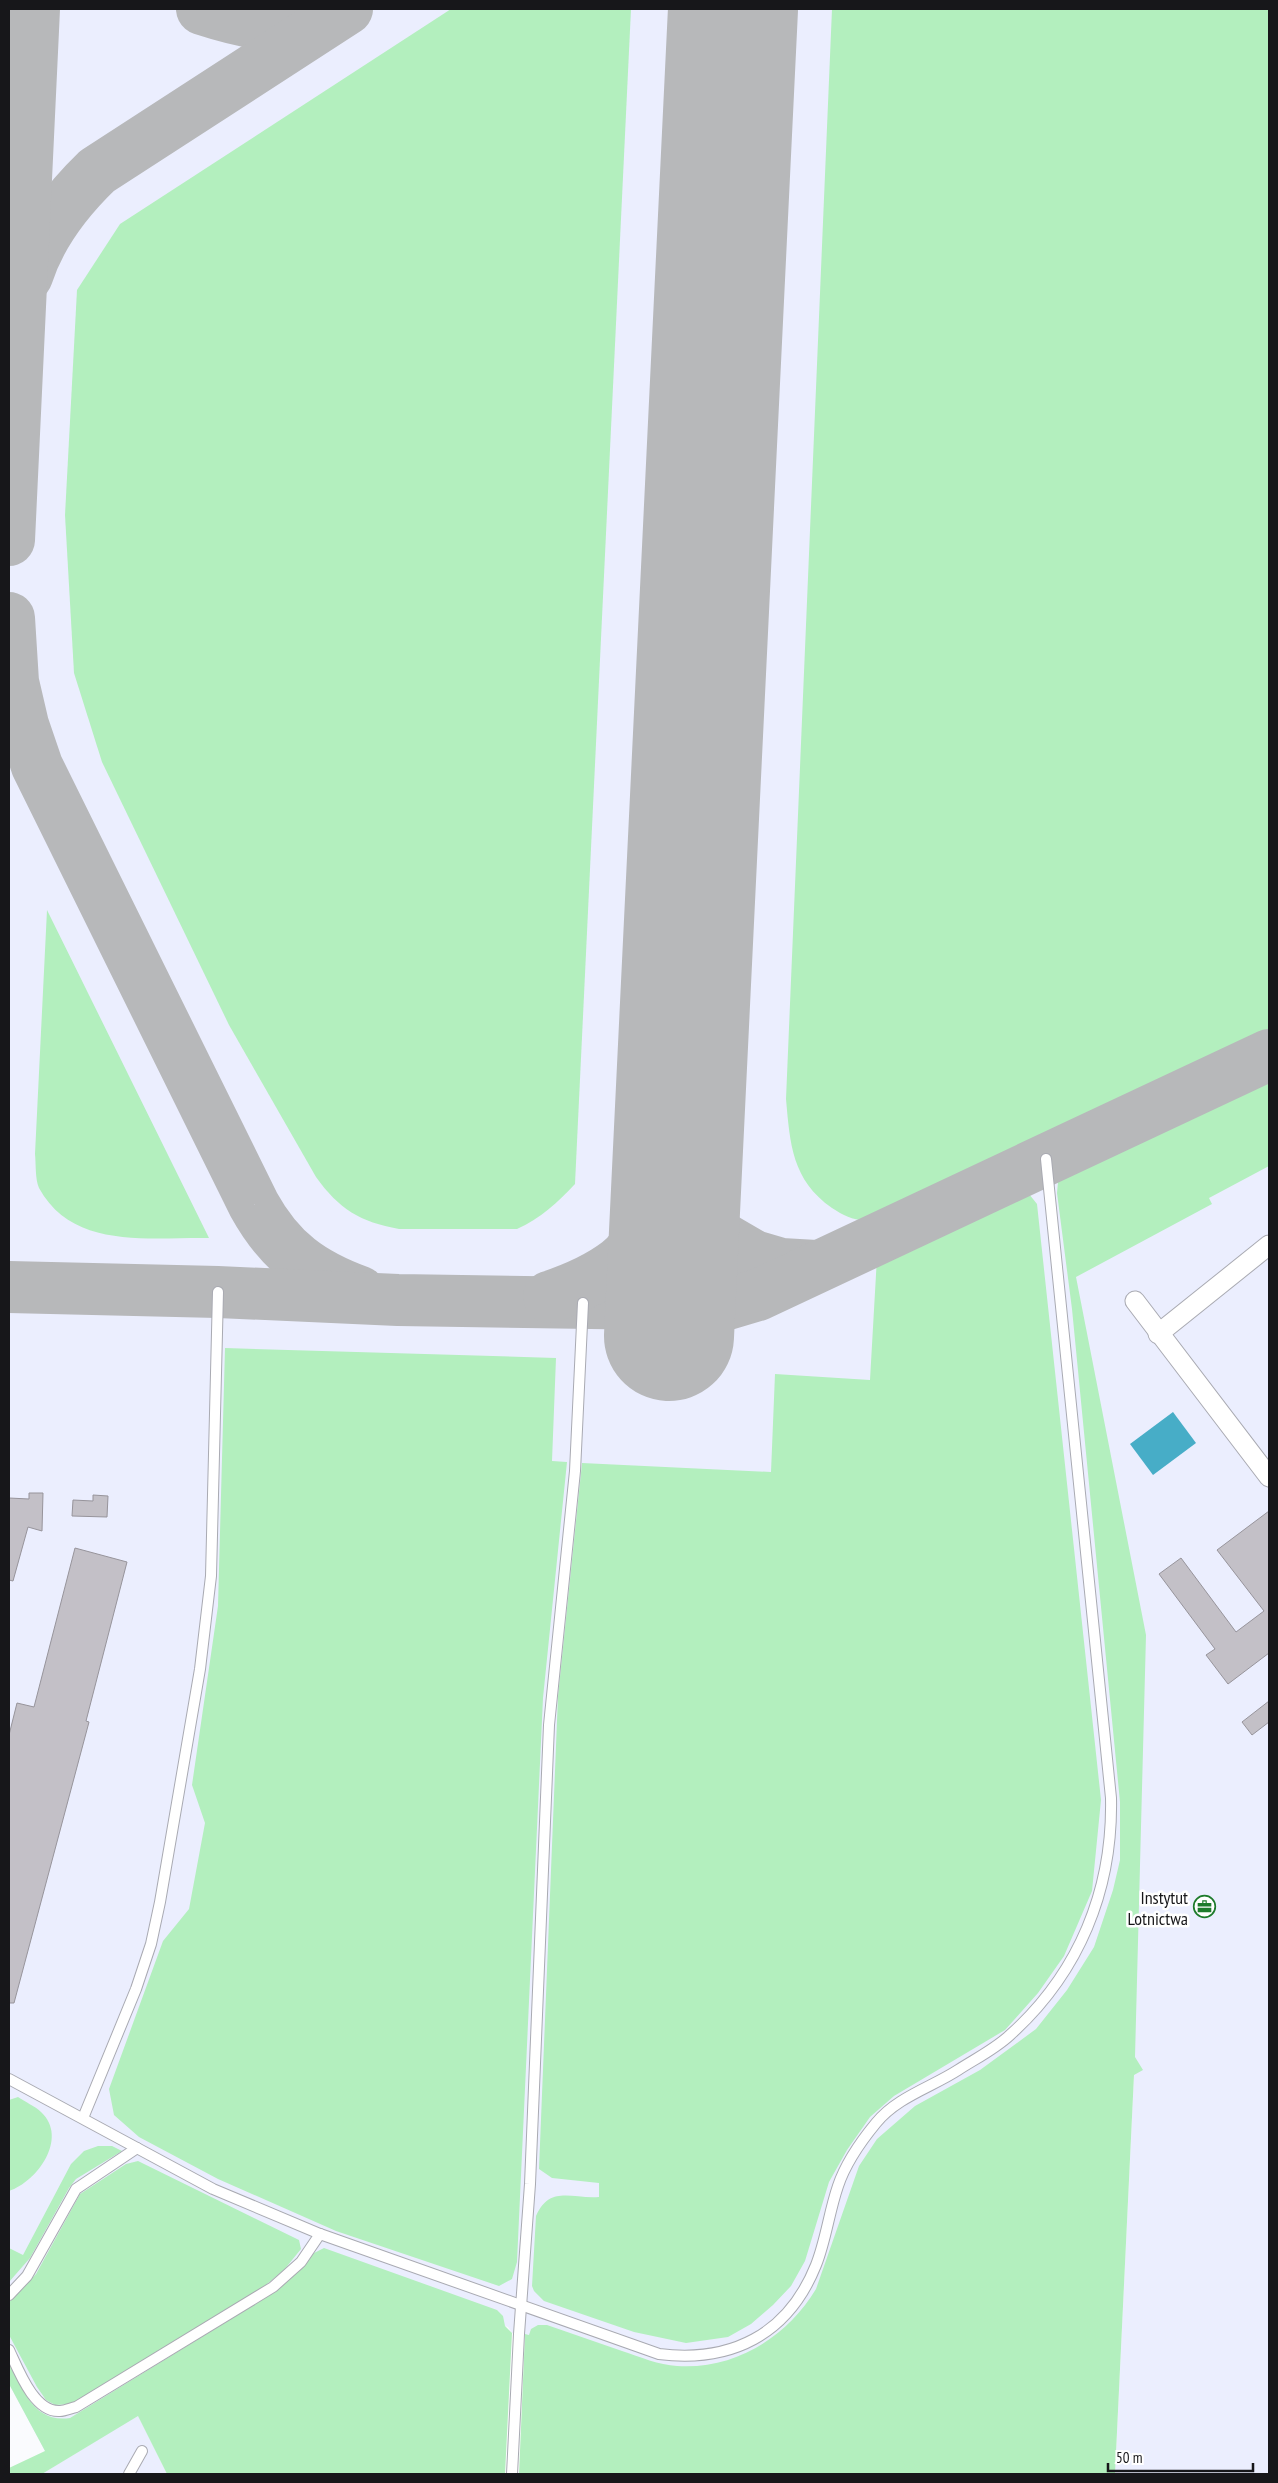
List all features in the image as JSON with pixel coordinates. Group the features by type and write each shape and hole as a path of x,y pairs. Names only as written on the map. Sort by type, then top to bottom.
{"street":[{"path":"1158,1334 1269,1245"},
{"path":"1135,1301 1158,1334 1269,1477"}],"lane":[{"path":"9,2078 213,2189 320,2234 660,2354 685,2357 709,2356 750,2342 776,2324 791,2308 816,2266 839,2184 877,2121 900,2102 953,2074 1009,2036 1043,2002 1072,1960 1101,1893 1110,1849 1111,1798 1046,1159"},
{"path":"83,2118 136,1989 151,1944 162,1892 200,1669 211,1576 218,1292"},
{"path":"512,2474 530,2174 550,1725 575,1471 583,1302"},
{"path":"9,2295 28,2276 76,2189 137,2148"},
{"path":"9,2350 29,2391 43,2406 59,2412 76,2407 272,2287 301,2262 320,2234"},
{"path":"129,2474 142,2451"}],"shaded area":[{"path":"9,9 1269,9 1269,2474 1115,2474 1134,2075 791,2336 684,2390 529,2335 512,2333 508,2327 340,2268 45,2451 9,2384"},
{"path":"138,2415 167,2474 42,2474"}],"green space":[{"path":"451,9 631,9 575,1184 548,1210 517,1229 399,1229 385,1226 362,1218 342,1206 316,1177 229,1025 102,762 74,673 65,515 77,290 120,224"},
{"path":"832,9 1269,9 1269,1035 875,1219 869,1220 858,1220 832,1208 809,1185 801,1173 792,1146 786,1099"},
{"path":"47,910 209,1238 138,1238 114,1236 92,1231 71,1222 54,1208 39,1188 36,1176 35,1154"},
{"path":"1269,1074 1269,1166 1209,1198 1212,1204 1076,1277 1146,1635 1135,2057 1143,2070 1134,2075 1115,2474 519,2474 525,2334 529,2335 531,2329 538,2325 547,2325 650,2360 677,2366 698,2366 739,2356 775,2336 804,2306 816,2289 859,2166 877,2139 915,2106 980,2070 1036,2029 1067,1990 1094,1947 1113,1890 1120,1860 1120,1802 1072,1309 1057,1193 1058,1182 1069,1167"},
{"path":"1016,1192 1029,1194 1037,1204 1101,1800 1092,1891 1064,1956 1038,1993 1005,2030 894,2096 870,2117 847,2150 829,2182 805,2261 791,2286 751,2324 728,2337 686,2343 634,2332 544,2301 534,2291 532,2286 536,2216 548,2200 555,2197 599,2197 599,2183 552,2178 539,2169 558,1696 582,1463 771,1472 775,1374 870,1380 877,1257"},
{"path":"225,1348 556,1358 552,1461 567,1462 543,1698 517,2262 512,2279 499,2286 336,2231 218,2179 139,2137 114,2115 109,2089 163,1941 189,1909 205,1823 192,1785 218,1606"},
{"path":"18,2097 41,2112 49,2122 52,2134 51,2146 39,2169 30,2179 9,2191 9,2100"},
{"path":"98,2146 112,2146 122,2151 76,2179 69,2188 30,2258 9,2282 9,2248 23,2255 71,2164 84,2151"},
{"path":"138,2161 299,2240 301,2249 284,2270 261,2289 73,2404 55,2405 46,2400 37,2387 9,2335 9,2302 36,2274 80,2194 126,2164"},
{"path":"324,2248 497,2310 503,2316 505,2326 512,2333 505,2474 167,2474 138,2416 42,2474 9,2474 9,2468 45,2451 9,2384 9,2363 25,2394 38,2410 57,2418 70,2418 278,2290 314,2253"}],"water":[{"path":"1173,1412 1196,1443 1153,1475 1130,1444"}],"building":[{"path":"29,1493 43,1493 42,1531 28,1527 13,1581 9,1580 9,1498 29,1499"},
{"path":"93,1495 108,1496 107,1517 72,1516 73,1500 93,1501"},
{"path":"1269,1511 1269,1653 1228,1684 1206,1655 1215,1649 1159,1574 1181,1558 1236,1632 1264,1611 1217,1550"},
{"path":"75,1548 127,1562 86,1721 89,1722 14,2003 9,2003 9,1735 17,1703 34,1707"},
{"path":"1269,1701 1269,1722 1252,1735 1242,1722"}],"taxiway":[{"path":"9,540 34,9"},
{"path":"202,9 249,22 281,25 312,21 327,15"},
{"path":"27,276 47,232 65,206 97,171 347,9"},
{"path":"9,618 13,682 23,725 37,766 254,1205 275,1236 298,1259 326,1277 360,1292"},
{"path":"9,1287 218,1292 398,1300 724,1305 758,1295 1269,1055"},
{"path":"677,1165 698,1215 723,1238 754,1256 781,1264 816,1266"},
{"path":"549,1297 593,1279 610,1269 627,1254 636,1244 652,1217 677,1165"}],"runway":[{"path":"669,1336 733,9"}],"place":[{"name":"Instytut Lotnictwa","path":"1204,1907"}]}
